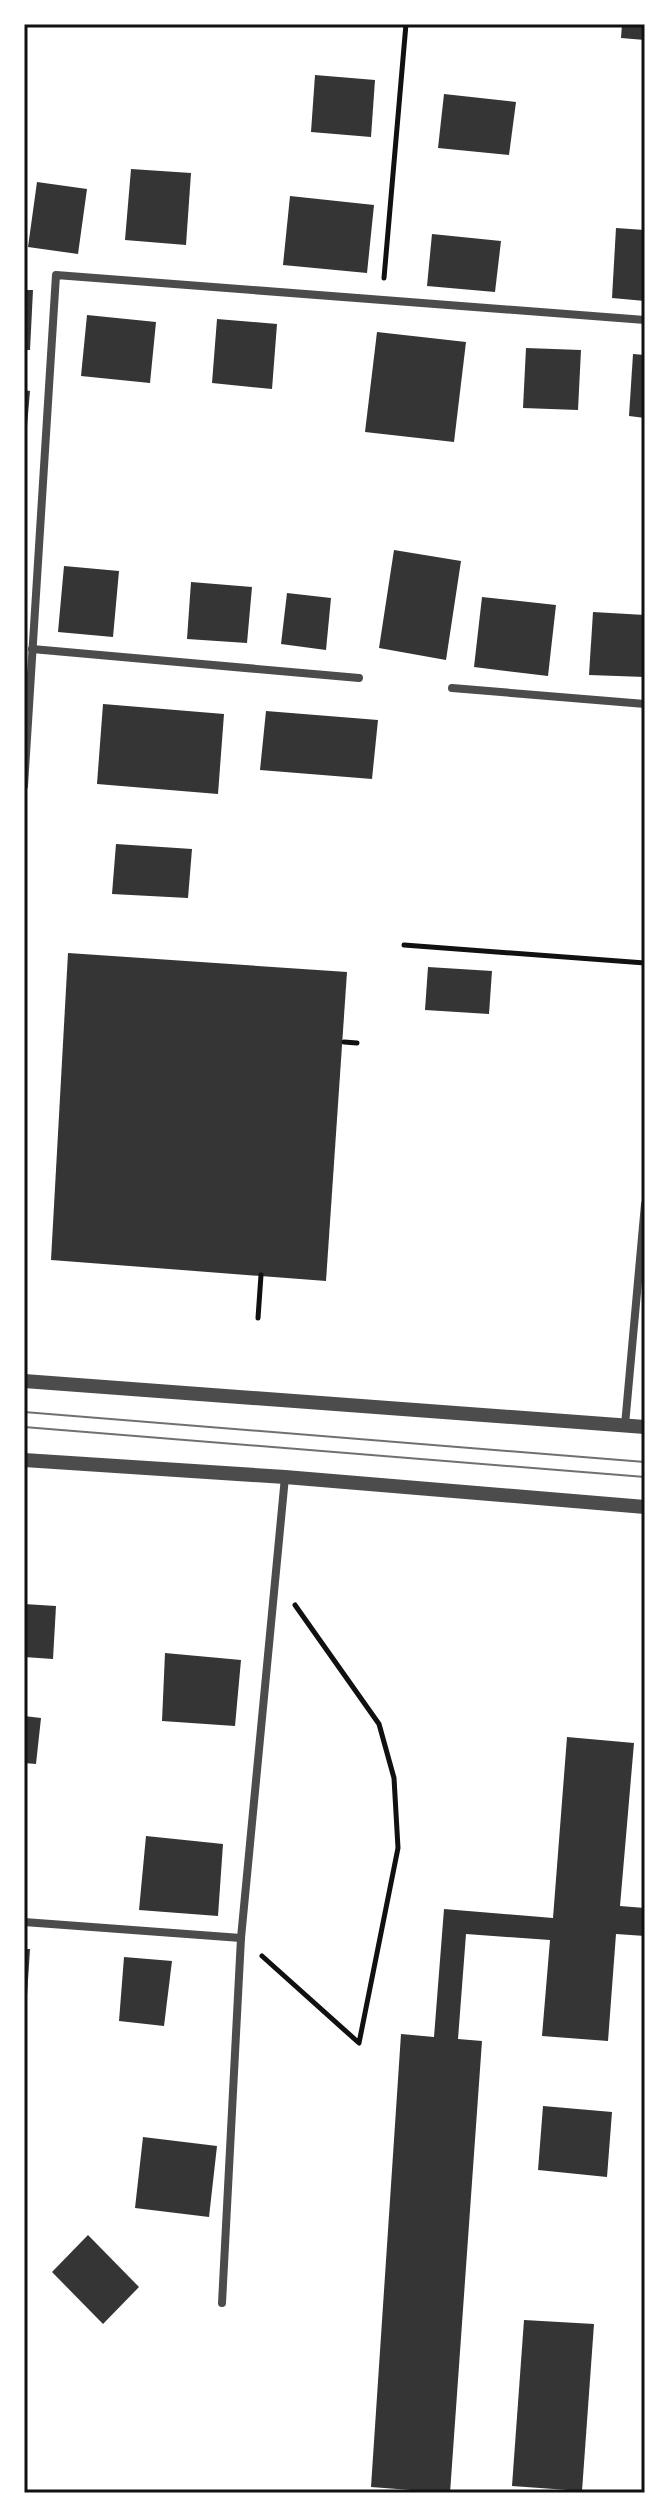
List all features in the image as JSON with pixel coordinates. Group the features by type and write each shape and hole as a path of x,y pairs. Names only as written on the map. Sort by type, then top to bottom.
{"street":[{"path":"24,786 56,275 645,320"},
{"path":"32,649 359,678"},
{"path":"452,688 645,704"},
{"path":"625,1425 645,1204"},
{"path":"24,1381 645,1427"},
{"path":"24,1460 285,1477 645,1507"},
{"path":"222,2303 241,1938 285,1477"},
{"path":"24,1922 241,1938"}],"path":[{"path":"382,301 406,24"},
{"path":"404,945 645,963"},
{"path":"344,1042 357,1043"},
{"path":"258,1318 261,1275"},
{"path":"241,1938 359,2043 398,1848 394,1778 379,1724 275,1578"}],"building":[{"path":"622,24 645,24 645,40 621,38"},
{"path":"315,75 375,80 371,137 311,132"},
{"path":"444,94 516,102 509,155 438,148"},
{"path":"131,169 191,173 186,245 125,240"},
{"path":"37,182 87,189 78,254 28,247"},
{"path":"290,196 374,205 367,273 283,265"},
{"path":"616,228 645,230 645,301 612,298"},
{"path":"432,234 501,241 495,292 427,286"},
{"path":"24,290 33,290 30,350 24,350"},
{"path":"87,315 156,322 150,383 81,376"},
{"path":"217,319 277,324 272,389 212,383"},
{"path":"377,332 466,342 454,442 365,432"},
{"path":"526,348 581,350 578,410 523,408"},
{"path":"633,354 645,355 645,418 629,416"},
{"path":"24,390 30,391 26,438 24,438"},
{"path":"394,550 461,561 446,660 379,648"},
{"path":"64,566 119,571 113,637 58,632"},
{"path":"191,582 252,587 247,643 187,639"},
{"path":"287,593 331,598 326,650 281,644"},
{"path":"482,597 556,605 548,676 474,667"},
{"path":"593,612 645,615 645,677 589,675"},
{"path":"103,704 224,714 218,794 97,784"},
{"path":"266,711 378,720 372,779 260,770"},
{"path":"116,844 192,849 188,898 112,894"},
{"path":"68,953 347,972 326,1281 51,1260"},
{"path":"428,967 492,971 489,1014 425,1010"},
{"path":"24,1604 56,1606 53,1659 24,1657"},
{"path":"165,1653 241,1660 235,1726 162,1721"},
{"path":"24,1716 41,1718 36,1764 24,1763"},
{"path":"567,1737 634,1743 620,1906 645,1908 645,1936 616,1934 608,2041 542,2036 550,1940 466,1934 458,2039 482,2041 450,2493 371,2487 401,2034 434,2037 444,1909 553,1918"},
{"path":"146,1836 223,1844 218,1916 139,1910"},
{"path":"24,1949 30,1949 27,1996 24,1996"},
{"path":"124,1957 172,1961 164,2026 119,2021"},
{"path":"543,2106 612,2112 607,2177 538,2170"},
{"path":"143,2137 217,2146 209,2217 135,2208"},
{"path":"88,2235 139,2287 103,2324 52,2272"},
{"path":"524,2320 594,2324 582,2491 512,2486"}],"tram line":[{"path":"24,1412 645,1462"},
{"path":"24,1427 645,1477"}]}
